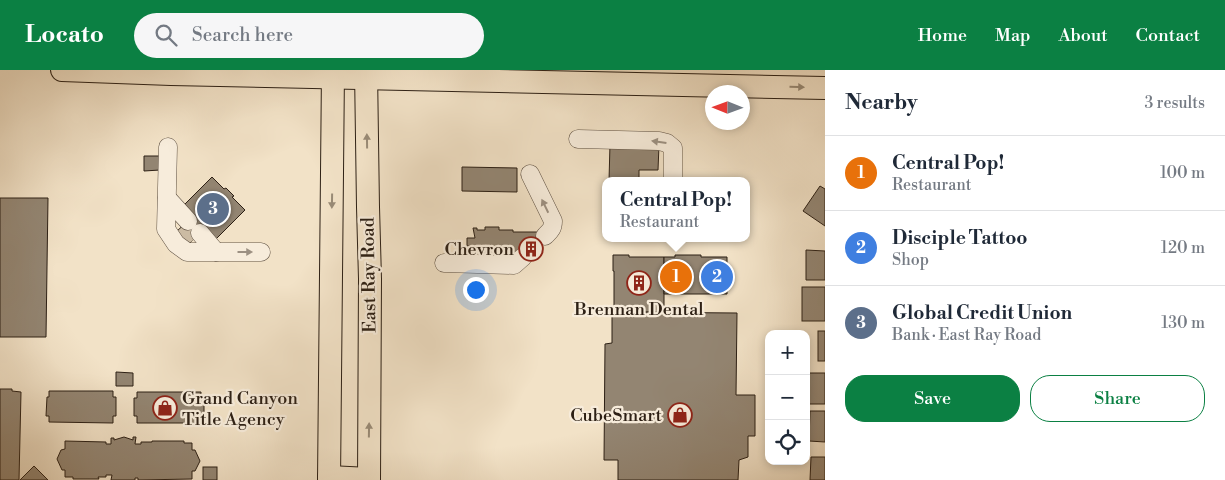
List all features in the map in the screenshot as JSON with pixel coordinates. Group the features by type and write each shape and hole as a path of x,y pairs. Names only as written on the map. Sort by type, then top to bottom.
{"main road":[{"path":"62,70 171,74 769,78 825,88"},
{"name":"East Ray Road","path":"329,479 333,74"},
{"name":"East Ray Road","path":"366,74 370,280 369,480"},
{"path":"329,479 369,480"}],"lane":[{"path":"578,139 659,141 666,143 673,148 674,177"},
{"path":"168,147 166,229 176,244 187,252 196,238"},
{"path":"530,174 553,221 551,230 545,236"},
{"path":"166,207 196,238 261,252"},
{"path":"444,263 514,264 524,257"}],"building":[{"path":"610,144 659,145 658,170 639,170 639,177 609,177"},
{"path":"144,156 160,156 160,170 144,171"},
{"name":"Chevron","path":"462,167 517,168 517,192 462,191"},
{"path":"212,177 234,196 232,197 245,210 214,241 181,208"},
{"path":"820,186 825,189 825,226 803,211"},
{"path":"0,198 48,198 46,337 0,337"},
{"path":"191,218 203,230 187,246 175,233"},
{"path":"485,227 499,227 499,230 513,230 513,232 541,232 517,255 474,253 474,246 467,246 467,238 475,238 473,228 485,230"},
{"name":"Chevron","path":"541,232 549,240 528,261 520,253"},
{"path":"806,250 825,251 825,280 806,280"},
{"name":"Brennan Dental","path":"613,255 664,257 664,312 614,312"},
{"path":"675,255 727,257 727,294 664,294 664,257 675,257"},
{"path":"802,287 825,287 825,321 802,321"},
{"name":"CubeSmart","path":"612,312 737,313 736,395 755,395 755,436 748,436 748,457 739,460 738,480 618,480 618,460 604,460 605,344 612,343"},
{"path":"818,331 825,331 825,361 818,361"},
{"path":"116,372 133,373 133,386 116,386"},
{"path":"810,373 825,373 825,404 810,404"},
{"path":"0,389 12,389 12,391 21,392 19,480 0,480"},
{"path":"49,391 113,391 113,397 116,397 116,416 113,416 113,423 49,422 49,416 46,416"},
{"path":"137,392 201,392 201,398 204,398 204,417 201,417 201,423 137,423 137,416 134,416 134,398 137,398"},
{"path":"810,411 825,411 825,442 810,441"},
{"path":"124,437 133,440 133,437 136,437 135,444 152,441 184,441 184,443 192,443 192,450 195,450 200,461 195,471 192,471 192,479 138,480 138,478 135,478 135,480 111,480 112,475 98,477 99,479 73,479 73,477 65,477 65,470 62,470 57,459 61,450 65,449 65,441 106,442 106,444 111,444 111,438 114,438 114,440"},
{"path":"811,457 825,457 825,480 810,480"},
{"path":"34,466 48,480 20,480"},
{"path":"203,467 217,467 217,480 203,480"}],"tunnel":[{"path":"180,229 191,242"},
{"path":"523,257 545,236"}],"place":[{"name":"Global Credit Union","path":"213,209"},
{"name":"Chevron","path":"531,249"},
{"name":"Central Pop!","path":"676,277"},
{"name":"Disciple Tattoo","path":"717,277"},
{"name":"Brennan Dental","path":"639,283"},
{"name":"Grand Canyon Title Agency","path":"165,408"},
{"name":"CubeSmart","path":"680,415"}]}
